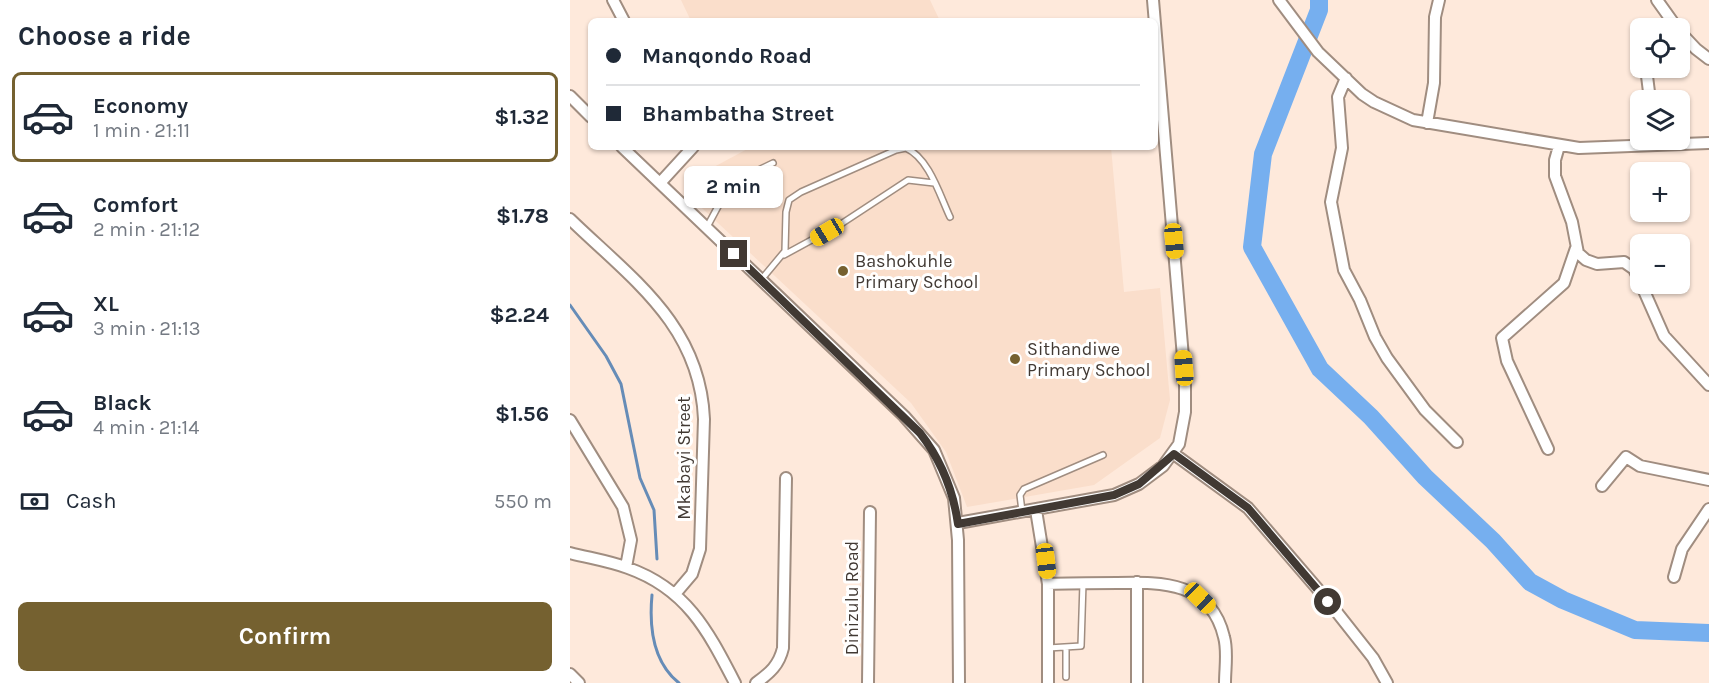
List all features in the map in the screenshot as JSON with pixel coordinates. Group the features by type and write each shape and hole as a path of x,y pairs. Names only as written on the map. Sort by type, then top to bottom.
{"street":[{"path":"614,0 623,18"},
{"path":"1153,0 1155,18"},
{"path":"1279,0 1318,52 1349,81 1374,102 1413,120 1506,134 1559,146 1600,148 1630,145"},
{"path":"1427,123 1434,83 1435,17 1438,0"},
{"path":"1657,0 1670,18"},
{"path":"1690,42 1709,59"},
{"path":"958,524 1114,495 1151,476 1174,454 1182,434 1185,381 1158,60"},
{"path":"1349,81 1338,97 1342,148 1331,202 1344,270 1360,300 1375,338 1387,358 1416,399 1457,442"},
{"path":"570,96 588,114"},
{"path":"1690,143 1709,143"},
{"path":"1559,146 1555,160 1555,176 1572,222 1576,248 1581,256 1592,263 1618,262 1630,266"},
{"path":"625,150 920,433 941,463 954,498 958,524 959,683"},
{"path":"660,183 690,150"},
{"name":"Mkabayi Street","path":"570,219 670,318 687,346 696,371 704,419 700,549 692,574 675,594"},
{"path":"1548,449 1507,361 1502,338 1564,283 1576,248"},
{"path":"1646,294 1664,336 1709,385"},
{"path":"570,420 623,507 631,540 626,567"},
{"path":"1174,454 1248,508 1373,658 1388,683"},
{"path":"1602,486 1621,460 1626,457 1640,466 1709,480"},
{"path":"756,683 774,669 783,648 786,478"},
{"path":"1674,577 1682,549 1709,509"},
{"path":"1036,510 1048,584 1048,683"},
{"name":"Dinizulu Road","path":"868,683 870,512"},
{"path":"570,553 626,567 658,582 675,594 704,626 735,683"},
{"path":"1137,582 1137,683"},
{"path":"1048,584 1167,583 1181,586 1192,592 1210,607 1224,636 1225,683"},
{"path":"570,674 579,683"}],"lane":[{"path":"784,255 789,200 801,192 896,150"},
{"path":"911,150 934,183 950,217"},
{"path":"706,228 730,184 773,163"},
{"path":"761,280 784,255 841,224 908,180 934,183"},
{"path":"1022,512 1020,495 1024,489 1103,455"},
{"path":"1048,648 1078,648 1082,644 1083,583"},
{"path":"1066,648 1066,677"}],"shaded area":[{"path":"681,0 930,0 939,18 690,18"},
{"name":"Sithandiwe Primary School","path":"745,150 1111,150 1124,292 1160,288 1170,400 1160,438 1094,485 967,507 946,452 911,403 689,196 712,168"}],"waterway":[{"path":"1319,0 1319,10 1263,154 1252,247 1320,369 1371,417 1425,477 1493,541 1530,582 1563,600 1635,630 1709,633"},
{"path":"570,305 606,356 621,384 640,478 654,510 657,559"},
{"path":"652,595 652,631 658,654 670,675 679,683"}],"place":[{"name":"Bashokuhle Primary School","path":"843,271"},
{"name":"Sithandiwe Primary School","path":"1015,359"}],"route":[{"path":"734,254 920,433 941,463 954,498 958,524 1114,495 1151,476 1174,454 1248,508 1328,602"}]}
